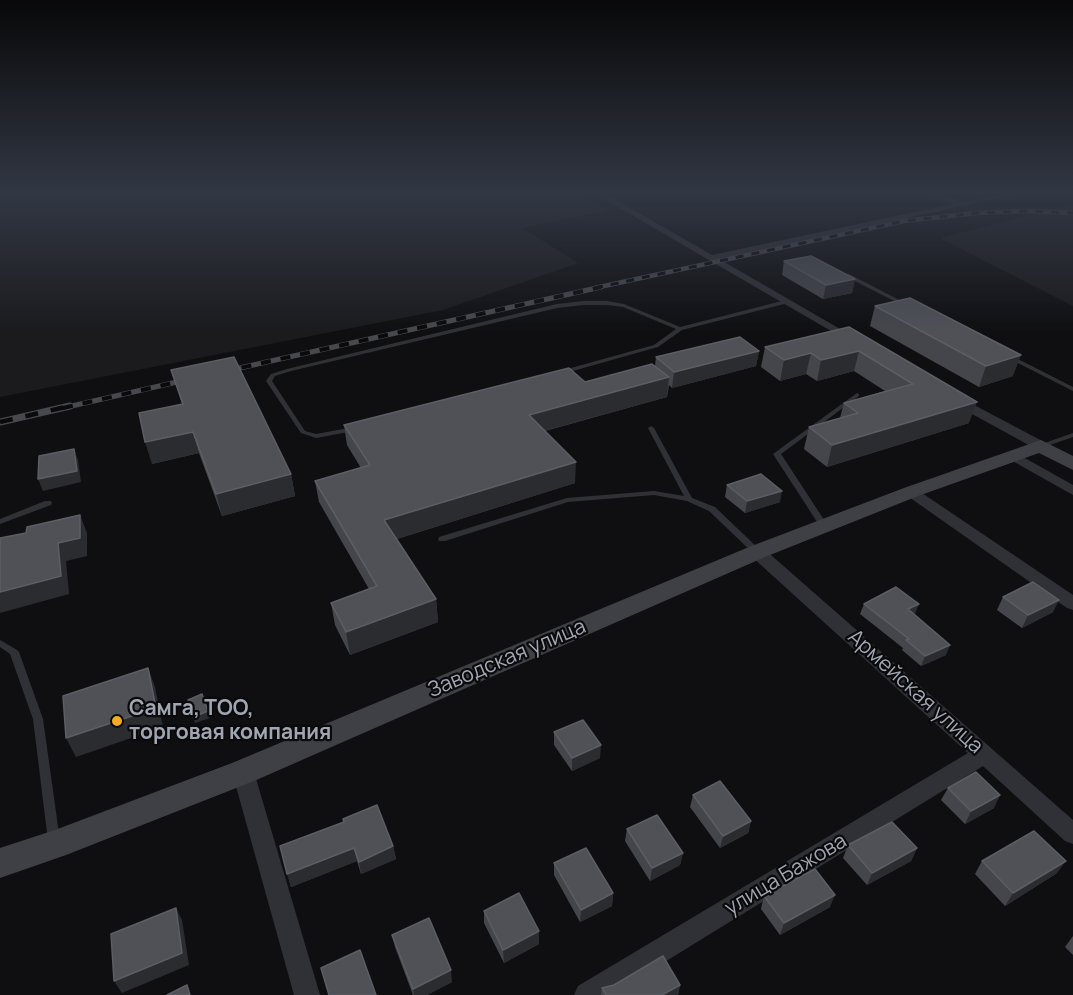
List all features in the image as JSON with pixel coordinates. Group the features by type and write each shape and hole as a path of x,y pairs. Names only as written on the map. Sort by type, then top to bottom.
{"street":[{"path":"678,239 865,348"},
{"path":"710,258 798,239"},
{"path":"945,393 1073,464"},
{"name":"Заводская улица","path":"0,863 55,845 243,772 757,552 911,492 1041,446"},
{"path":"1014,456 1073,491"},
{"path":"911,492 1073,604"},
{"name":"Армейская улица","path":"757,552 1073,834"},
{"name":"улица Бажова","path":"587,995 985,754"},
{"path":"243,772 307,995"}],"lane":[{"path":"836,269 908,306"},
{"path":"552,375 656,346 680,329 786,302"},
{"path":"367,425 316,436 303,432 268,381 273,375 289,370 574,304 606,303 624,306 680,329"},
{"path":"1001,353 1073,389"},
{"path":"824,526 777,453 857,395"},
{"path":"651,428 689,498"},
{"path":"1041,446 1073,435"},
{"path":"442,539 567,500 654,494 689,498 712,509 757,552"},
{"path":"0,522 48,503"},
{"path":"0,643 14,652 38,719 55,845"}],"shaded area":[{"path":"0,239 540,239 578,263 443,310 0,397"},
{"path":"943,239 1073,239 1073,306"}],"building":[{"path":"811,256 855,279 826,285 784,261"},
{"path":"910,298 1021,355 986,366 875,306"},
{"path":"849,327 977,402 832,445 809,427 858,413 844,403 913,384 859,351 821,360 811,353 784,360 765,347"},
{"path":"740,337 759,351 674,372 656,357"},
{"path":"234,357 291,474 216,494 193,432 145,442 139,413 183,404 171,370"},
{"path":"652,364 669,377 529,415 576,462 384,520 436,599 346,632 331,603 377,586 315,481 370,465 344,425 569,368 585,382"},
{"path":"74,449 77,471 38,479 39,456"},
{"path":"761,474 782,491 747,501 727,485"},
{"path":"80,515 80,538 58,543 61,576 0,592 0,538 26,533 27,527"},
{"path":"1033,582 1059,600 1028,615 1003,597"},
{"path":"896,587 919,604 908,609 950,645 925,656 906,640 909,639 864,604"},
{"path":"148,668 156,708 66,738 63,696"},
{"path":"202,694 208,711 193,717 188,700"},
{"path":"583,720 601,745 572,758 554,732"},
{"path":"976,772 1000,795 971,811 948,788"},
{"path":"720,781 751,821 723,836 693,795"},
{"path":"377,805 393,846 359,862 354,848 287,874 280,846 344,822 343,819"},
{"path":"657,815 683,853 652,868 627,829"},
{"path":"892,822 917,848 872,873 848,845"},
{"path":"1034,831 1066,861 1013,893 982,861"},
{"path":"586,848 613,893 581,910 554,863"},
{"path":"815,869 835,895 784,923 764,896"},
{"path":"519,893 539,931 503,950 484,911"},
{"path":"176,908 182,953 114,981 111,934"},
{"path":"429,918 451,970 413,989 392,935"},
{"path":"360,950 376,995 329,995 321,968"},
{"path":"663,956 680,985 662,995 606,995 602,988 614,985"},
{"path":"187,985 190,995 167,995"}],"railway":[{"path":"595,288 819,239"},
{"path":"222,372 601,287"},
{"path":"63,408 190,379"},
{"path":"0,422 70,406"}],"place":[{"name":"Самга, ТОО, торговая компания","path":"117,721"}]}
